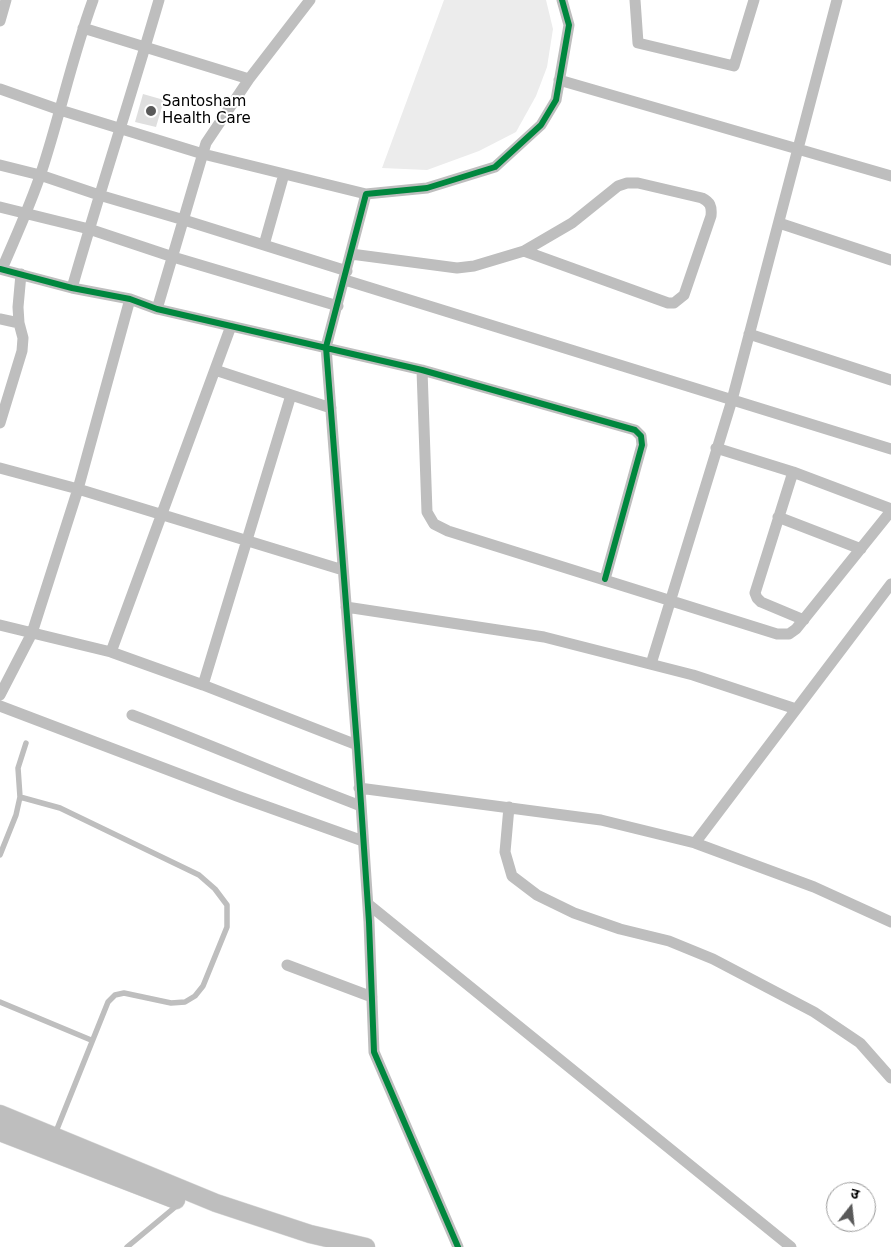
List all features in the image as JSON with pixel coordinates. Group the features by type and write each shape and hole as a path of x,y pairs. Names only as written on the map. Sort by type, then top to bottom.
{"main road":[{"path":"0,1114 216,1203 310,1234 366,1247"},
{"path":"0,1132 181,1202 276,1235 319,1247"}],"street":[{"path":"0,21 6,0"},
{"path":"93,0 40,175 1,269 72,288 130,299 157,309 422,370 635,430 641,436 642,445 605,579"},
{"path":"72,288 160,0"},
{"path":"157,309 206,143 249,80 310,0"},
{"path":"0,89 60,110 203,154 366,194 426,188 495,168 541,125 556,100 569,25 562,0"},
{"path":"635,0 638,42 734,66 754,0"},
{"path":"651,664 732,400 838,0"},
{"path":"83,28 146,46 249,80"},
{"path":"559,80 891,176"},
{"path":"0,165 40,175 264,245 346,275 732,400 891,449"},
{"path":"264,245 284,174"},
{"path":"351,254 457,268 474,266 524,251 572,223 593,208 611,191 627,183 702,198 709,202 712,208 684,295 674,302 668,303 524,251"},
{"path":"366,194 326,347 364,841 374,1052 458,1247"},
{"path":"0,207 89,229 173,257 338,306"},
{"path":"779,223 891,260"},
{"path":"0,423 22,351 23,338 19,323 18,307 20,274"},
{"path":"0,695 32,633 78,489 130,299"},
{"path":"0,319 19,323"},
{"path":"111,652 231,326"},
{"path":"749,334 891,380"},
{"path":"215,370 331,408"},
{"path":"422,370 427,512 434,524 448,531 670,601 777,634 789,634 804,620 891,510 793,472 716,448"},
{"path":"203,684 291,395"},
{"path":"0,468 78,489 343,570"},
{"path":"793,472 755,592 761,602 804,620"},
{"path":"778,517 862,549"},
{"path":"695,843 891,584"},
{"path":"346,607 544,637 693,675 796,709"},
{"path":"0,625 111,652 203,684 357,745"},
{"path":"0,706 237,796 364,841"},
{"path":"132,715 200,740 296,781 361,806"},
{"path":"359,788 601,820 695,843 814,886 891,922"},
{"path":"509,807 505,852 512,876 537,894 574,913 620,929 669,941 713,959 814,1012 860,1043 891,1078"},
{"path":"368,904 791,1247"},
{"path":"287,966 372,998"}],"lane":[{"path":"0,855 16,815 20,798 18,768 26,743"},
{"path":"20,798 60,808 199,875 215,889 227,905 227,927 203,986 195,996 185,1002 170,1003 124,992 115,995 108,1002 54,1136"},
{"path":"0,1002 92,1040"},
{"path":"127,1247 181,1202"}],"shaded area":[{"path":"444,0 546,0 553,29 547,67 536,96 516,132 479,151 427,170 382,168"}],"building":[{"path":"143,94 164,100 156,127 135,122"}],"cycle path":[{"path":"458,1247 374,1052 369,922 357,745 326,347 366,194 427,188 495,167 541,125 556,100 569,25 562,0"},
{"path":"0,269 72,288 130,299 157,309 422,370 635,430 641,436 642,445 605,579"}],"place":[{"name":"Santosham Health Care","path":"151,111"}]}
